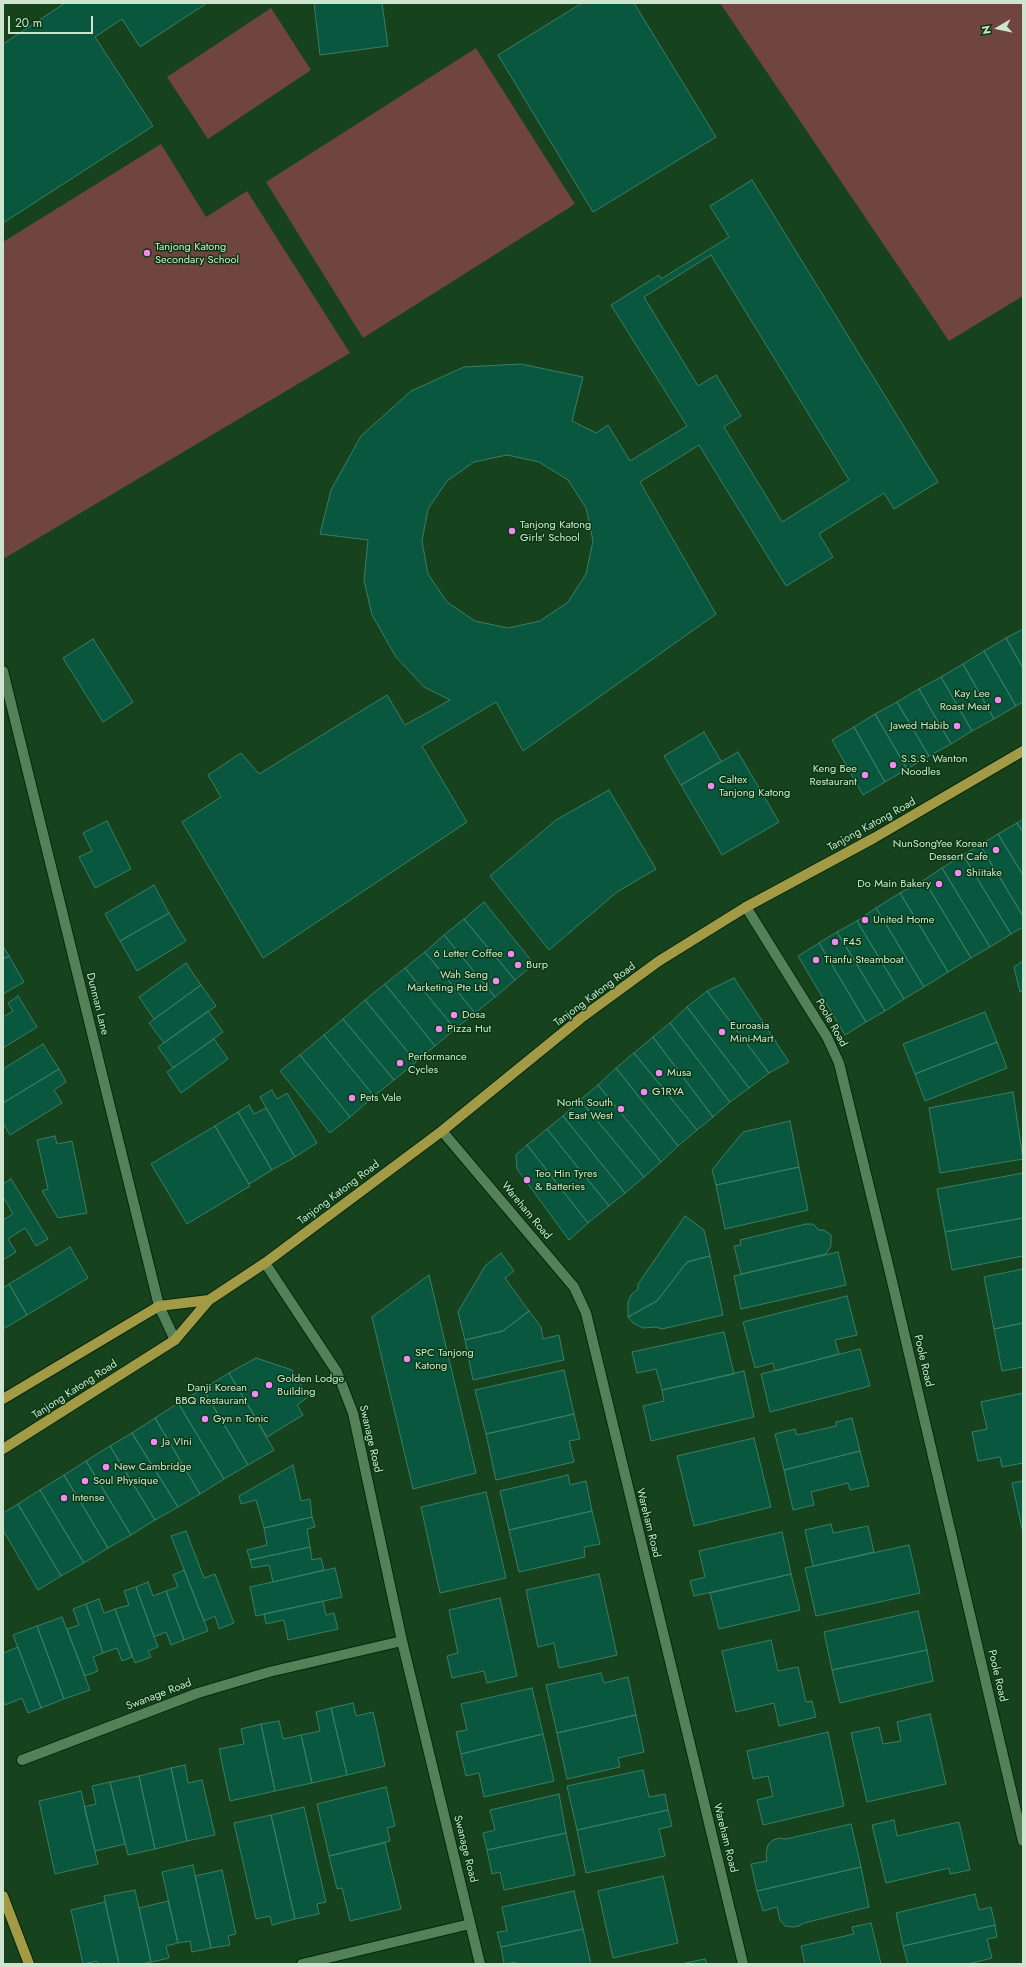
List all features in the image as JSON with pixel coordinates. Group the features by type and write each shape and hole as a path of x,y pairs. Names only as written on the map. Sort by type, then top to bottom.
{"main road":[{"name":"Tanjong Katong Road","path":"3,1449 176,1340 209,1300 266,1263 442,1131 581,1018 653,965 746,907 874,838 1023,752"},
{"name":"Tanjong Katong Road","path":"3,1399 159,1306 209,1300"},
{"path":"3,1896 29,1964"}],"street":[{"name":"Dunman Lane","path":"3,671 159,1306 176,1340"},
{"name":"Poole Road","path":"746,907 827,1037 839,1063 891,1277 1023,1841"},
{"name":"Wareham Road","path":"442,1131 574,1287 586,1313 743,1964"},
{"name":"Swanage Road","path":"266,1263 337,1372 353,1413 402,1641 480,1964"},
{"name":"Swanage Road","path":"22,1760 198,1693 269,1672 402,1641"},
{"path":"302,1964 470,1924"}],"shaded area":[{"path":"720,3 1023,3 1023,296 949,341"},
{"path":"271,8 311,70 208,139 167,77"},
{"path":"476,48 575,204 363,338 266,182"},
{"path":"161,144 206,217 247,191 350,353 3,559 3,242"}],"building":[{"path":"65,3 207,3 140,47 122,19 95,37 153,126 3,223 3,44"},
{"path":"314,3 382,3 388,46 320,55"},
{"path":"582,3 634,3 716,137 593,212 498,55"},
{"path":"752,180 938,482 894,509 884,493 819,534 833,557 786,586 699,445 640,482 716,614 523,751 496,702 422,746 467,822 263,958 182,822 221,797 208,775 241,753 259,774 387,695 405,725 450,700 424,687 396,657 372,615 364,580 368,540 320,534 331,490 361,436 411,391 464,367 521,364 583,377 572,421 596,433 608,425 630,461 687,426 611,305 659,275 661,279 729,237 710,206","holes":["711,255 849,480 782,522 724,427 741,416 716,375 698,386 644,297","507,455 539,462 568,480 586,508 593,541 586,574 568,602 540,621 508,628 475,621 447,602 428,574 422,541 428,509 447,481 474,462"]},
{"path":"1023,629 1023,668 1006,638"},
{"path":"1006,638 1023,668 1023,702 1016,706 984,651"},
{"path":"93,639 133,702 103,722 63,658"},
{"path":"984,651 1016,706 994,719 963,664"},
{"path":"963,664 994,719 972,731 941,677"},
{"path":"941,677 972,731 951,744 919,689"},
{"path":"919,689 951,744 929,756 897,702"},
{"path":"897,702 929,756 907,769 875,714"},
{"path":"875,714 907,769 885,782 854,727"},
{"path":"854,727 885,782 863,795 832,740"},
{"path":"704,732 721,761 681,785 664,756"},
{"path":"738,752 779,822 722,855 681,785"},
{"path":"609,790 656,869 617,892 549,950 490,876 556,820"},
{"path":"1023,819 1023,832 1017,823"},
{"path":"107,821 131,869 95,888 79,857 92,851 83,833"},
{"path":"1017,823 1023,832 1023,875 998,834"},
{"path":"998,834 1023,875 1023,916 980,845"},
{"path":"980,845 1023,916 1023,927 1011,934 963,855"},
{"path":"963,855 1011,934 990,947 942,868"},
{"path":"942,868 990,947 971,958 924,880"},
{"path":"924,880 971,958 948,972 900,893"},
{"path":"154,885 169,913 120,941 105,914"},
{"path":"900,893 948,972 924,987 876,908"},
{"path":"484,902 534,964 515,980 464,919"},
{"path":"876,908 924,987 904,999 857,921"},
{"path":"169,913 186,941 137,971 120,941"},
{"path":"464,919 515,980 495,997 444,935"},
{"path":"857,921 904,999 885,1011 837,932"},
{"path":"837,932 885,1011 866,1022 819,943"},
{"path":"444,935 495,997 475,1013 425,952"},
{"path":"819,943 866,1022 845,1035 798,956"},
{"path":"3,946 9,956 3,959"},
{"path":"425,952 475,1013 455,1029 405,968"},
{"path":"9,956 24,982 3,994 3,959"},
{"path":"1023,961 1023,991 1020,992 1014,967"},
{"path":"186,963 201,985 154,1019 139,997"},
{"path":"405,968 455,1029 435,1046 385,984"},
{"path":"734,978 789,1062 769,1073 707,991"},
{"path":"385,984 435,1046 416,1062 365,1000"},
{"path":"201,985 216,1006 164,1043 149,1023"},
{"path":"707,991 769,1073 749,1088 687,1007"},
{"path":"18,996 37,1027 3,1048 3,1017 13,1011 8,1003"},
{"path":"365,1000 416,1062 394,1080 343,1019"},
{"path":"687,1007 749,1088 730,1102 670,1023"},
{"path":"208,1011 223,1032 173,1068 158,1047"},
{"path":"985,1012 997,1042 915,1074 903,1044"},
{"path":"343,1019 394,1080 374,1096 324,1035"},
{"path":"670,1023 730,1102 713,1117 653,1037"},
{"path":"324,1035 374,1096 350,1117 300,1055"},
{"path":"653,1037 713,1117 697,1130 634,1053"},
{"path":"214,1039 228,1059 181,1093 167,1072"},
{"path":"997,1042 1007,1068 925,1101 915,1074"},
{"path":"43,1044 59,1069 3,1103 3,1069"},
{"path":"634,1053 697,1130 678,1146 616,1068"},
{"path":"300,1055 350,1117 330,1133 280,1071"},
{"path":"616,1068 678,1146 661,1162 598,1085"},
{"path":"59,1069 66,1082 54,1090 62,1103 10,1135 3,1123 3,1103"},
{"path":"598,1085 661,1162 644,1177 580,1100"},
{"path":"272,1090 277,1099 287,1093 317,1143 295,1157 260,1097"},
{"path":"1013,1092 1023,1159 940,1173 929,1108"},
{"path":"580,1100 644,1177 625,1193 563,1116"},
{"path":"249,1105 254,1114 266,1108 295,1157 272,1170 238,1112"},
{"path":"238,1112 272,1170 249,1184 215,1126"},
{"path":"563,1116 625,1193 609,1206 547,1129"},
{"path":"790,1121 799,1167 716,1185 712,1170 743,1132"},
{"path":"215,1126 250,1186 187,1224 151,1164"},
{"path":"547,1129 609,1206 588,1223 527,1145"},
{"path":"55,1136 57,1144 72,1141 87,1213 58,1218 42,1191 48,1189 37,1140"},
{"path":"527,1145 588,1223 569,1240 517,1169 516,1155"},
{"path":"799,1167 808,1210 725,1229 716,1185"},
{"path":"1023,1173 1023,1218 945,1232 937,1189"},
{"path":"11,1179 48,1239 36,1246 25,1228 8,1239 16,1252 3,1260 3,1220 13,1214 3,1197 3,1184"},
{"path":"685,1216 704,1230 710,1256 687,1262 657,1301 628,1317 628,1302 631,1295 638,1289 638,1284"},
{"path":"1023,1218 1023,1256 952,1270 945,1232"},
{"path":"806,1224 813,1224 819,1230 824,1230 831,1235 831,1246 826,1254 741,1274 734,1246 741,1245 740,1240"},
{"path":"70,1247 88,1278 27,1315 9,1284"},
{"path":"838,1252 846,1285 741,1309 734,1276"},
{"path":"501,1253 514,1271 505,1278 529,1311 503,1331 465,1340 458,1312 485,1266"},
{"path":"710,1256 723,1315 662,1329 656,1327 643,1328 633,1323 628,1317 657,1301 687,1262"},
{"path":"1023,1269 1023,1323 994,1329 984,1277"},
{"path":"429,1275 476,1473 413,1489 372,1317"},
{"path":"9,1284 27,1315 3,1329 3,1288"},
{"path":"847,1296 857,1335 835,1340 839,1354 775,1371 773,1363 755,1368 743,1322"},
{"path":"529,1311 541,1327 543,1339 559,1335 564,1360 473,1380 465,1340 503,1331"},
{"path":"1023,1323 1023,1367 1002,1371 994,1329"},
{"path":"724,1332 734,1374 662,1390 656,1369 637,1373 632,1352"},
{"path":"860,1349 870,1386 770,1412 761,1374"},
{"name":"Golden Lodge Building","path":"256,1358 292,1370 308,1397 297,1405 303,1415 267,1437 229,1373"},
{"path":"564,1370 574,1414 486,1434 475,1390"},
{"path":"744,1371 754,1417 651,1441 643,1406 664,1401 662,1390"},
{"path":"229,1373 274,1450 248,1465 203,1389"},
{"path":"203,1389 248,1465 224,1479 178,1403"},
{"path":"1023,1393 1023,1463 1002,1467 1000,1457 978,1461 972,1432 987,1429 981,1402"},
{"path":"178,1403 224,1479 200,1494 155,1418"},
{"path":"574,1414 580,1439 569,1441 574,1462 496,1480 486,1434"},
{"path":"155,1418 200,1494 178,1507 132,1433"},
{"path":"852,1418 860,1451 784,1470 775,1434 795,1429 797,1435 836,1426 836,1422"},
{"path":"132,1433 178,1507 155,1520 110,1446"},
{"path":"754,1438 771,1507 694,1526 677,1456"},
{"path":"110,1446 155,1520 131,1535 86,1461"},
{"path":"860,1451 869,1486 850,1490 848,1483 811,1492 814,1505 793,1510 784,1470"},
{"path":"86,1461 131,1535 108,1548 64,1475"},
{"path":"293,1465 301,1501 310,1499 312,1517 264,1528 256,1500 241,1504 239,1496"},
{"path":"64,1475 108,1548 84,1563 40,1490"},
{"path":"568,1475 570,1485 586,1481 592,1511 509,1530 500,1491"},
{"path":"1023,1481 1023,1533 1012,1483"},
{"path":"40,1490 84,1563 61,1576 18,1504"},
{"path":"486,1492 506,1578 440,1593 421,1507"},
{"path":"18,1504 61,1576 38,1590 3,1530 3,1513"},
{"path":"592,1511 600,1544 584,1547 585,1557 519,1572 509,1530"},
{"path":"312,1517 315,1527 307,1529 310,1547 250,1560 247,1550 267,1545 264,1528"},
{"path":"831,1524 833,1533 868,1526 874,1552 813,1566 805,1530"},
{"path":"186,1531 204,1578 215,1574 234,1623 219,1629 215,1616 204,1621 171,1536"},
{"path":"782,1532 791,1574 694,1596 690,1581 705,1577 699,1551"},
{"path":"909,1545 920,1593 816,1616 805,1568"},
{"path":"310,1547 312,1560 321,1558 324,1570 273,1582 269,1565 252,1568 250,1560"},
{"path":"335,1568 342,1597 256,1616 250,1587"},
{"path":"184,1570 208,1631 184,1640 166,1591 178,1587 173,1575"},
{"path":"599,1574 617,1655 559,1668 554,1643 538,1647 526,1590"},
{"path":"791,1574 800,1610 719,1629 710,1593"},
{"path":"148,1582 153,1596 166,1591 184,1640 171,1645 166,1632 154,1637 136,1587"},
{"path":"136,1587 158,1647 148,1651 151,1657 135,1663 115,1609 129,1605 124,1591"},
{"path":"500,1598 517,1676 487,1683 484,1671 452,1678 447,1656 458,1653 449,1610"},
{"path":"99,1599 104,1613 115,1609 132,1657 122,1661 117,1648 103,1653 86,1604"},
{"path":"323,1601 326,1615 334,1613 338,1629 288,1640 284,1620 266,1624 264,1614"},
{"path":"86,1604 103,1653 93,1657 98,1671 85,1676 67,1629 79,1625 73,1609"},
{"path":"918,1611 927,1650 832,1670 824,1632"},
{"path":"62,1617 90,1690 64,1699 37,1626"},
{"path":"37,1626 64,1699 41,1708 13,1635"},
{"path":"771,1640 778,1671 798,1667 806,1702 812,1701 816,1717 779,1726 774,1703 736,1712 722,1651"},
{"path":"18,1647 41,1708 28,1713 22,1698 5,1705 3,1700 3,1653"},
{"path":"927,1650 933,1681 840,1703 832,1670"},
{"path":"601,1673 604,1683 628,1677 636,1715 557,1733 546,1685"},
{"path":"532,1688 543,1734 461,1754 456,1732 467,1730 461,1704"},
{"path":"353,1703 356,1716 373,1712 385,1766 347,1775 331,1708"},
{"path":"331,1708 347,1775 312,1783 301,1735 320,1731 316,1712"},
{"path":"930,1714 946,1784 867,1802 851,1733 879,1727 883,1744 901,1741 897,1722"},
{"path":"636,1715 644,1752 618,1758 620,1767 567,1779 557,1733"},
{"path":"279,1721 283,1739 301,1735 312,1783 275,1791 261,1724"},
{"path":"261,1724 275,1791 230,1801 219,1749 244,1744 241,1729"},
{"path":"828,1732 844,1806 763,1825 757,1800 773,1796 768,1776 753,1779 747,1751"},
{"path":"543,1734 554,1781 484,1797 479,1773 466,1776 461,1754"},
{"path":"185,1765 188,1783 202,1780 215,1835 187,1841 171,1768"},
{"path":"171,1768 187,1841 155,1849 139,1776"},
{"path":"643,1770 649,1797 665,1794 668,1810 577,1830 567,1786"},
{"path":"139,1776 155,1849 128,1855 110,1782"},
{"path":"110,1782 125,1844 95,1851 84,1807 96,1804 92,1786"},
{"path":"386,1787 395,1826 387,1828 390,1841 329,1856 317,1804"},
{"path":"81,1791 98,1864 55,1874 39,1801"},
{"path":"559,1794 566,1833 487,1850 483,1833 495,1830 490,1810"},
{"path":"304,1807 326,1902 317,1904 319,1914 295,1919 271,1815"},
{"path":"668,1810 672,1826 659,1829 665,1856 586,1873 577,1830"},
{"path":"271,1815 295,1919 272,1925 270,1916 256,1919 234,1823"},
{"path":"894,1820 897,1836 959,1822 970,1870 950,1874 949,1868 886,1883 872,1825"},
{"path":"851,1824 861,1867 757,1891 751,1864 767,1861 766,1853 768,1845 773,1840 780,1838 786,1839"},
{"path":"566,1833 575,1875 504,1890 500,1872 492,1874 487,1850"},
{"path":"385,1843 401,1909 350,1921 342,1888 337,1889 329,1856"},
{"path":"193,1865 211,1948 192,1952 190,1941 178,1943 162,1872"},
{"path":"861,1867 869,1907 793,1927 785,1926 780,1920 777,1907 763,1911 757,1891"},
{"path":"222,1870 236,1934 228,1936 230,1945 211,1948 195,1876"},
{"path":"663,1876 678,1943 613,1958 598,1891"},
{"path":"135,1890 151,1962 141,1964 119,1964 104,1896"},
{"path":"574,1891 583,1929 501,1947 497,1932 507,1931 502,1907"},
{"path":"975,1894 979,1910 991,1907 995,1925 903,1946 896,1913"},
{"path":"168,1901 178,1943 166,1946 169,1958 151,1962 139,1908"},
{"path":"105,1902 119,1964 98,1964 97,1961 83,1964 71,1910"},
{"path":"871,1923 881,1964 805,1964 801,1946 854,1934 852,1927"},
{"path":"995,1925 997,1937 987,1939 992,1958 968,1964 908,1964 903,1946"},
{"path":"583,1929 591,1964 516,1964 516,1962 504,1964 501,1947"},
{"path":"705,1959 707,1964 681,1964"}],"place":[{"name":"Tanjong Katong Secondary School","path":"147,253"},
{"name":"Tanjong Katong Girls' School","path":"512,531"},
{"name":"Kay Lee Roast Meat","path":"998,700"},
{"name":"Jawed Habib","path":"957,726"},
{"name":"S.S.S. Wanton Noodles","path":"893,765"},
{"name":"Keng Bee Restaurant","path":"865,775"},
{"name":"Caltex Tanjong Katong","path":"711,786"},
{"name":"NunSongYee Korean Dessert Cafe","path":"996,850"},
{"name":"Shiitake","path":"958,873"},
{"name":"Do Main Bakery","path":"939,884"},
{"name":"United Home","path":"865,920"},
{"name":"F45","path":"835,942"},
{"name":"6 Letter Coffee","path":"511,954"},
{"name":"Tianfu Steamboat","path":"816,960"},
{"name":"Burp","path":"518,965"},
{"name":"Wah Seng Marketing Pte Ltd","path":"496,981"},
{"name":"Dosa","path":"454,1015"},
{"name":"Pizza Hut","path":"439,1029"},
{"name":"Euroasia Mini-Mart","path":"722,1032"},
{"name":"Performance Cycles","path":"400,1063"},
{"name":"Musa","path":"659,1073"},
{"name":"G1RYA","path":"644,1092"},
{"name":"Pets Vale","path":"352,1098"},
{"name":"North South East West","path":"621,1109"},
{"name":"Teo Hin Tyres & Batteries","path":"527,1180"},
{"name":"SPC Tanjong Katong","path":"407,1359"},
{"name":"Golden Lodge Building","path":"269,1385"},
{"name":"Danji Korean BBQ Restaurant","path":"255,1394"},
{"name":"Gyn n Tonic","path":"205,1419"},
{"name":"Ja VIni","path":"154,1442"},
{"name":"New Cambridge","path":"106,1467"},
{"name":"Soul Physique","path":"85,1481"},
{"name":"Intense","path":"64,1498"}]}
